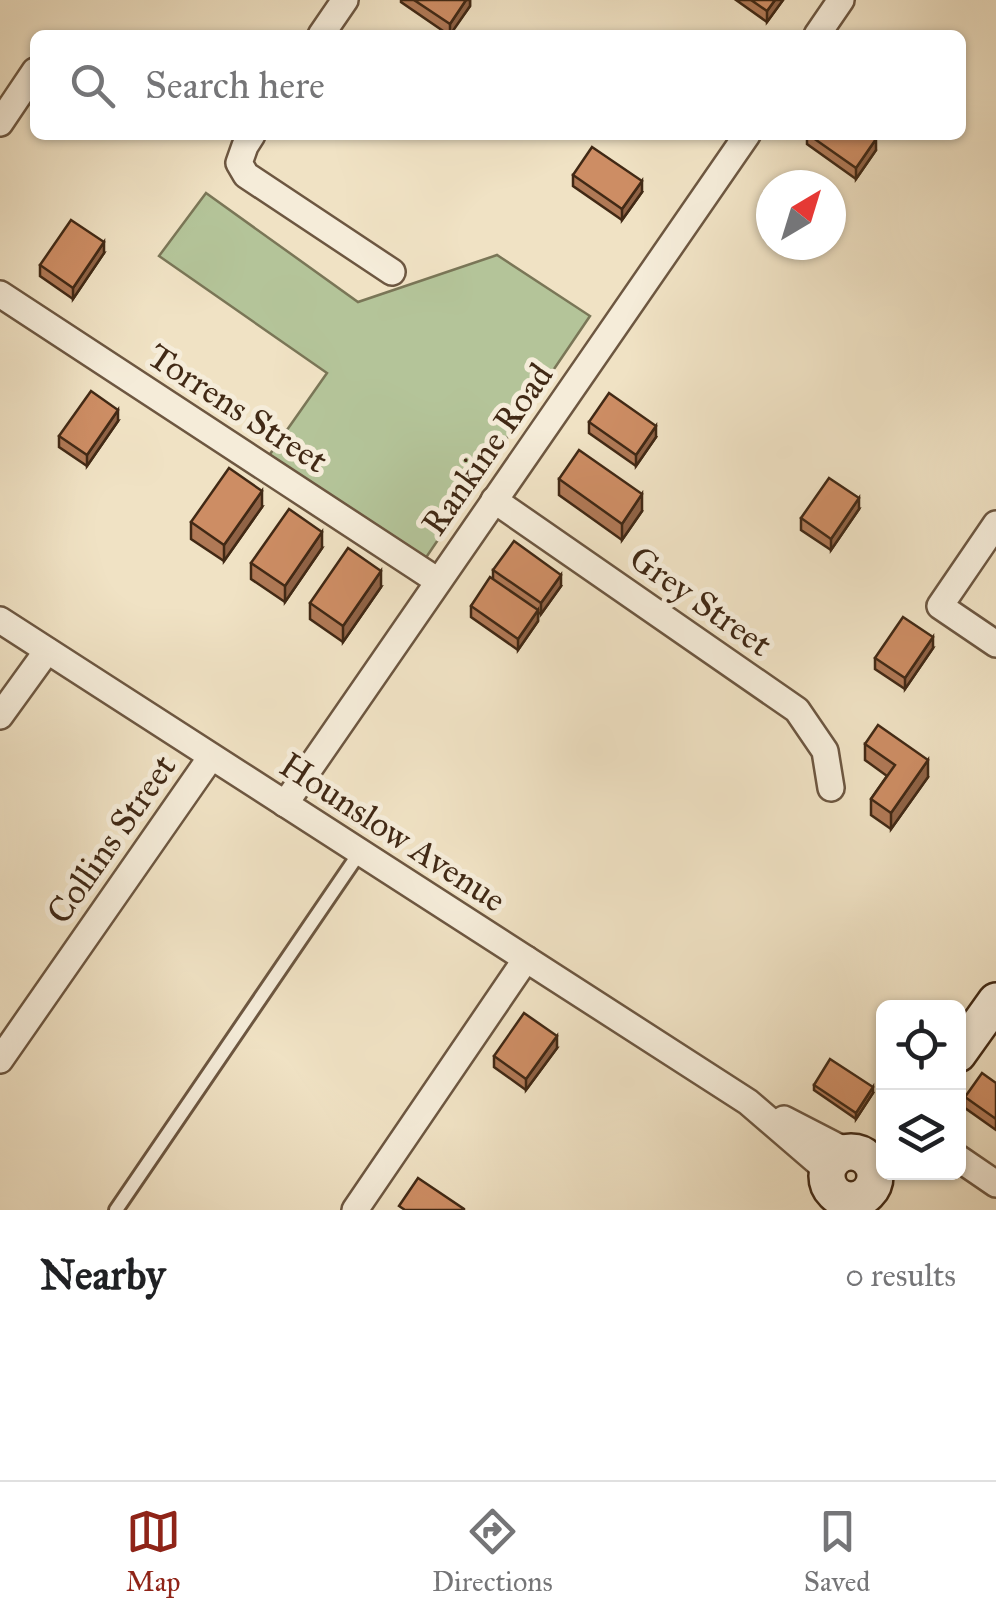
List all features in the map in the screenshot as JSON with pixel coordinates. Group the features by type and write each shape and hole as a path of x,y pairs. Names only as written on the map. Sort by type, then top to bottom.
{"street":[{"path":"324,30 345,0"},
{"path":"820,30 841,0"},
{"path":"0,124 30,79"},
{"path":"249,140 239,163 246,174 392,272"},
{"name":"Rankine Road","path":"286,804 744,140"},
{"name":"Torrens Street","path":"0,294 438,581"},
{"name":"Grey Street","path":"494,500 797,710 824,751 831,788"},
{"path":"996,524 940,606 996,644"},
{"name":"Hounslow Avenue","path":"0,620 748,1102 853,1177"},
{"path":"0,716 46,650"},
{"name":"Collins Street","path":"0,1060 212,757"},
{"path":"355,1210 526,959"},
{"path":"966,1043 996,1001"},
{"path":"966,1163 996,1184"}],"lane":[{"path":"116,1210 360,852"}],"green space":[{"path":"206,193 358,302 497,255 590,316 425,559 268,457 327,373 159,256"}],"building":[{"path":"414,0 466,0 450,24"},
{"path":"751,0 775,0 767,11"},
{"path":"816,140 875,140 856,168"},
{"path":"592,147 642,181 622,209 573,175"},
{"path":"71,220 104,242 73,288 40,265"},
{"path":"91,391 118,410 87,455 59,436"},
{"path":"609,393 656,426 636,455 589,422"},
{"path":"579,450 642,494 622,524 559,479"},
{"path":"229,468 262,491 224,545 191,522"},
{"path":"829,478 859,498 831,539 801,518"},
{"path":"289,509 322,532 285,586 251,563"},
{"path":"514,541 561,575 541,603 493,570"},
{"path":"348,548 381,571 343,626 310,603"},
{"path":"490,577 538,610 518,639 471,606"},
{"path":"903,617 933,637 905,678 875,658"},
{"path":"878,725 928,760 891,813 871,799 895,765 865,744"},
{"path":"524,1013 557,1036 526,1079 494,1056"},
{"path":"830,1059 873,1087 856,1113 814,1085"},
{"path":"982,1073 996,1083 996,1119 966,1098"},
{"path":"418,1178 464,1210 405,1210 399,1206"}]}
